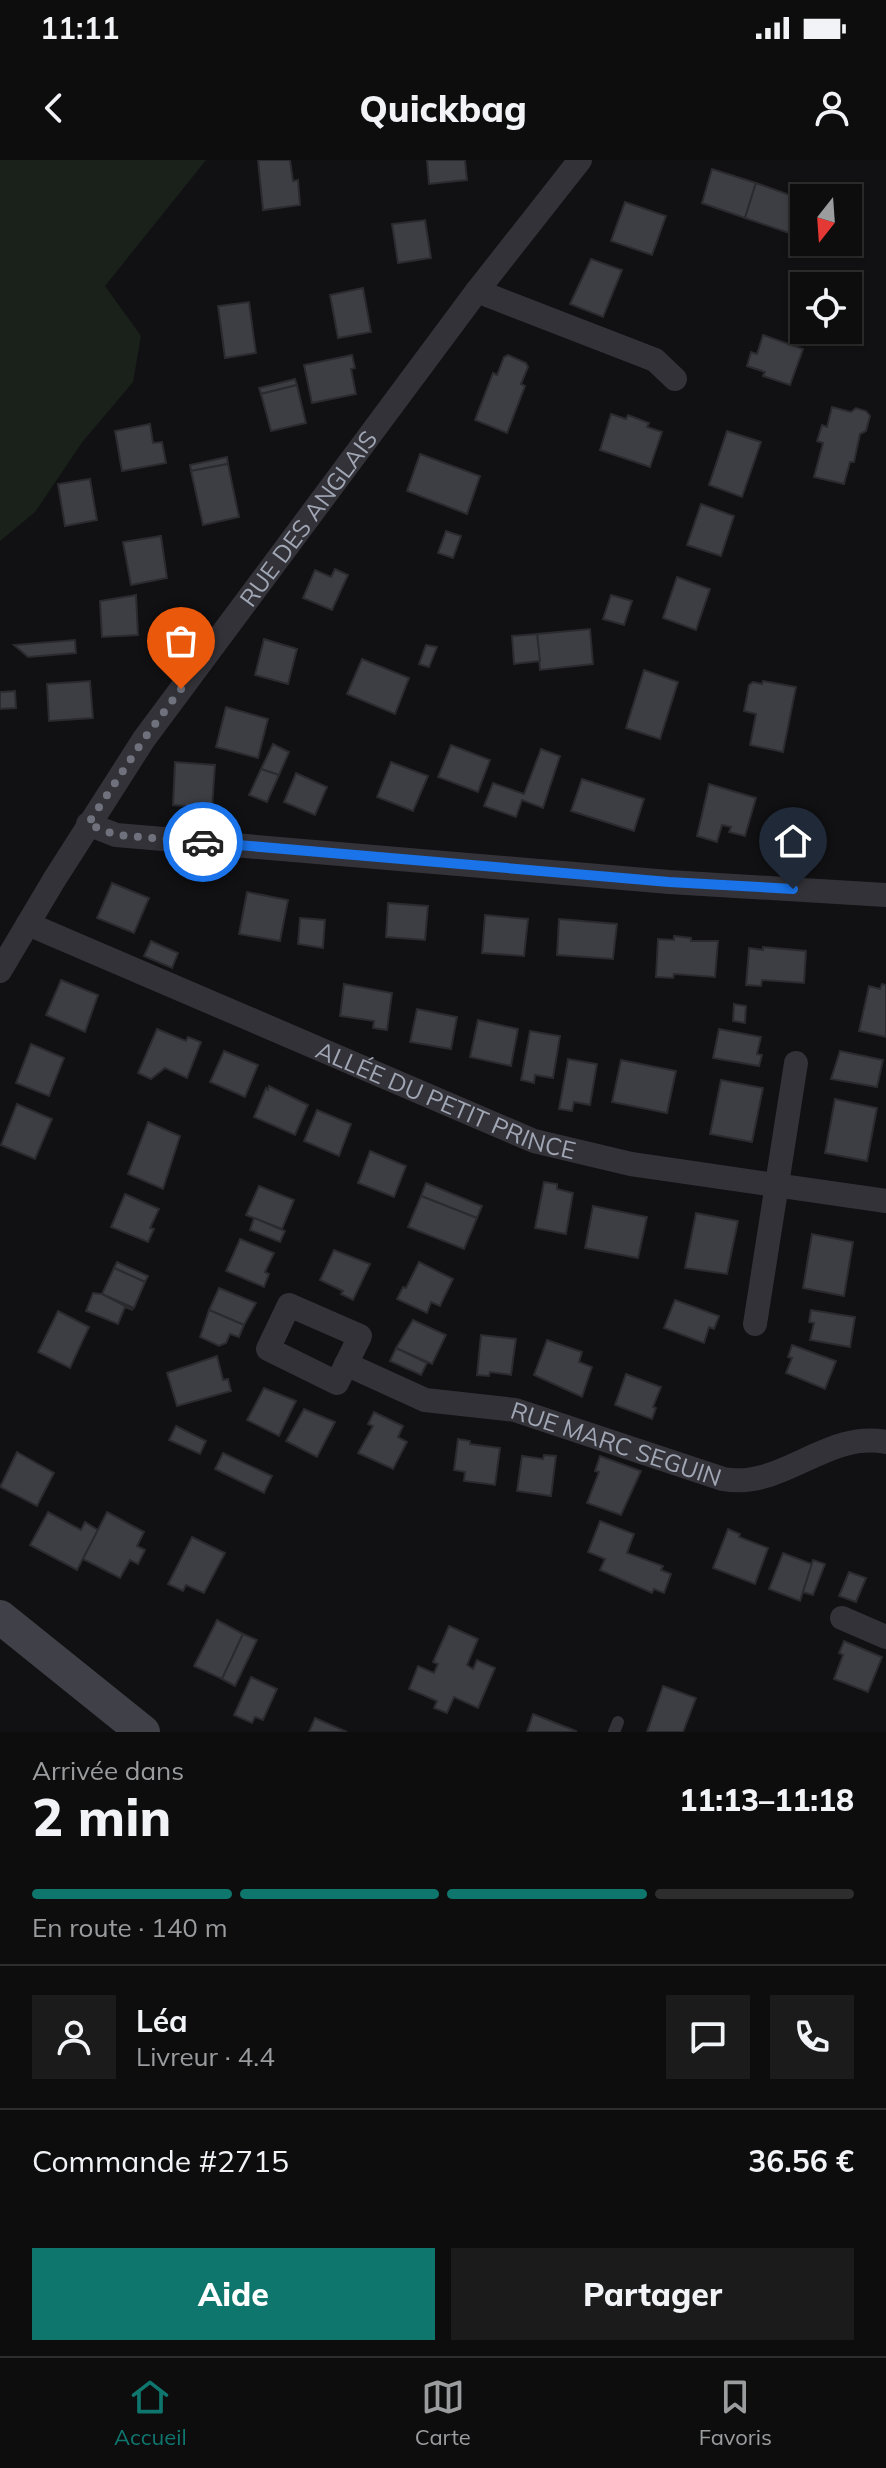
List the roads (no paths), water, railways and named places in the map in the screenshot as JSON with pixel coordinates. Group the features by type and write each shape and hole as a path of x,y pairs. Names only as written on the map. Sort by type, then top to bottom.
{"main road":[{"path":"0,1617 143,1732"}],"street":[{"name":"RUE DES ANGLAIS","path":"0,971 88,824 144,739 477,291 580,160"},
{"path":"477,291 655,360 675,379"},
{"path":"88,824 116,835 147,838 669,882 886,895"},
{"name":"ALLÉE DU PETIT PRINCE","path":"28,924 534,1141 631,1164 886,1201"},
{"path":"755,1324 796,1063"},
{"name":"RUE MARC SEGUIN","path":"346,1364 425,1400 515,1410 740,1482 765,1477 845,1443 864,1440 886,1442"},
{"path":"842,1618 886,1637"}]}
